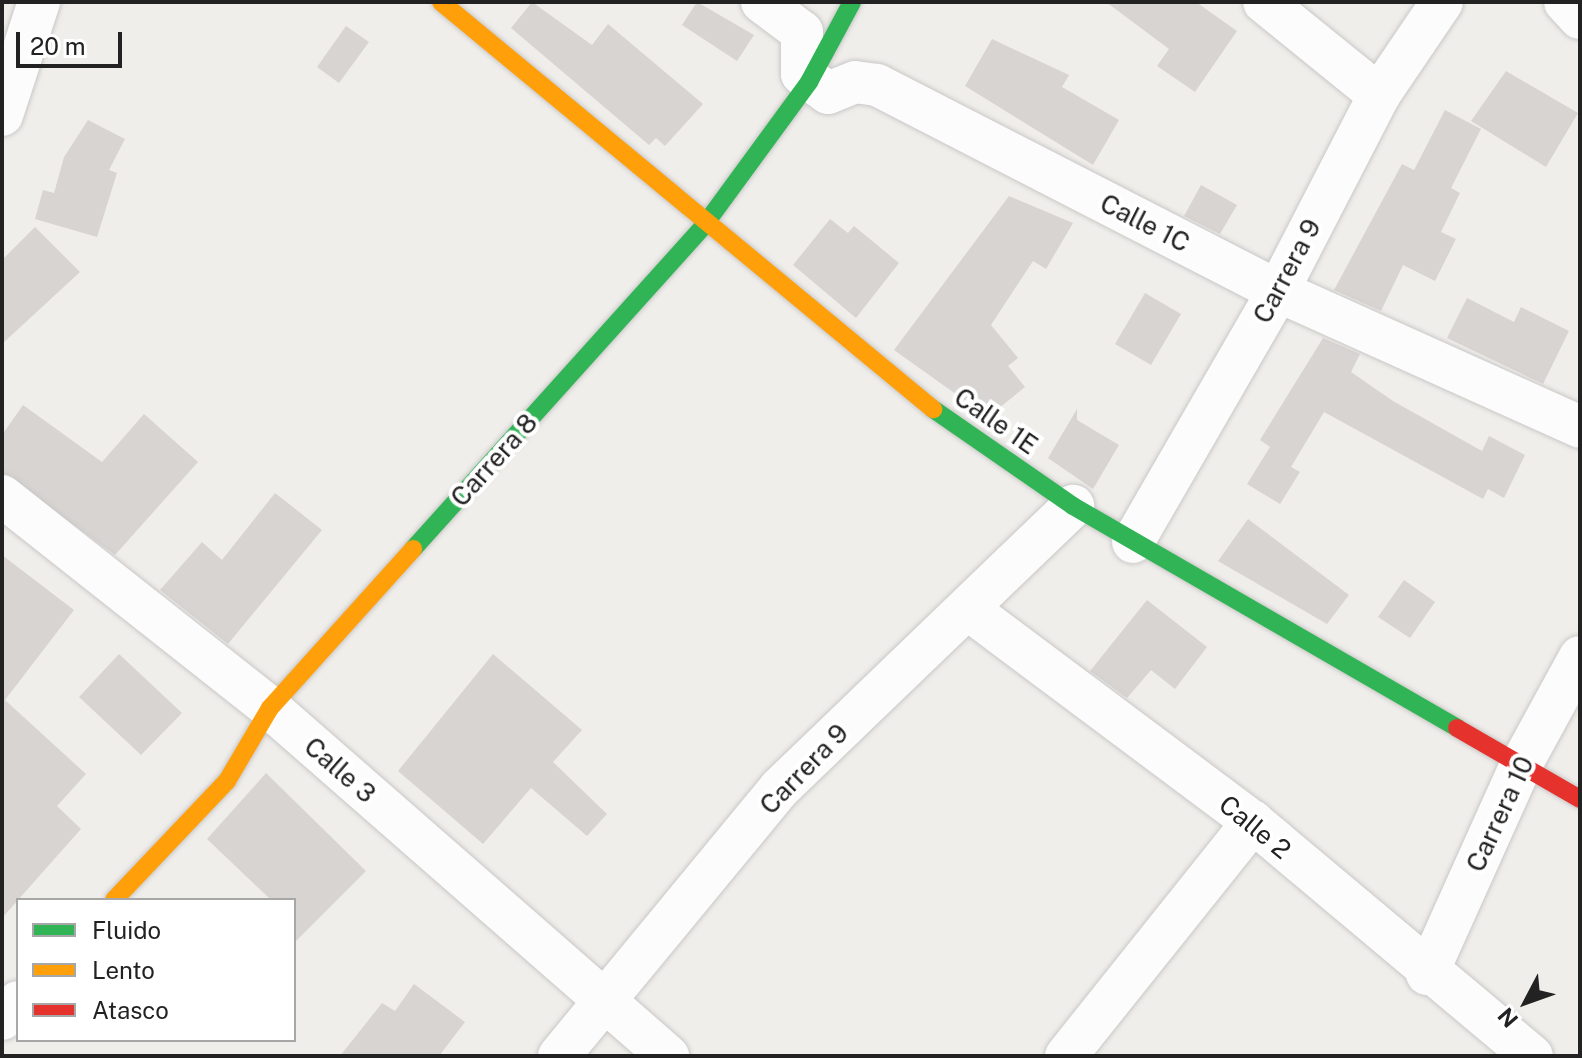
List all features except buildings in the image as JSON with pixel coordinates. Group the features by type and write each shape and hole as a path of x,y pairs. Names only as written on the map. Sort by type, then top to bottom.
{"street":[{"path":"2,115 39,2"},
{"name":"Calle 1E","path":"441,2 703,227 884,375 1073,506 1580,799"},
{"path":"762,2 802,32 801,68 814,74"},
{"path":"1264,2 1379,95"},
{"name":"Carrera 9","path":"1133,542 1278,291 1379,95 1442,2"},
{"path":"1565,2 1580,18"},
{"name":"Carrera 8","path":"116,898 227,781 270,708 703,227 814,74 850,7"},
{"name":"Calle 1C","path":"814,74 831,93 855,82 877,85 1278,291 1580,427"},
{"name":"Carrera 9","path":"559,1056 780,788 1073,506"},
{"name":"Calle 3","path":"8,515 270,708 668,1056"},
{"name":"Calle 2","path":"968,609 1253,822 1513,1049"},
{"name":"Carrera 10","path":"1427,974 1522,763 1580,657"},
{"path":"1066,1056 1253,822"},
{"path":"2,1019 16,1004"}],"traffic: fast":[{"path":"413,549 703,227 809,82 852,2"},
{"path":"933,409 1073,506 1457,728"}],"traffic: slow":[{"path":"441,2 933,409"},
{"path":"116,898 227,781 270,708 413,549"}],"traffic: jam":[{"path":"1457,728 1580,799"}]}
